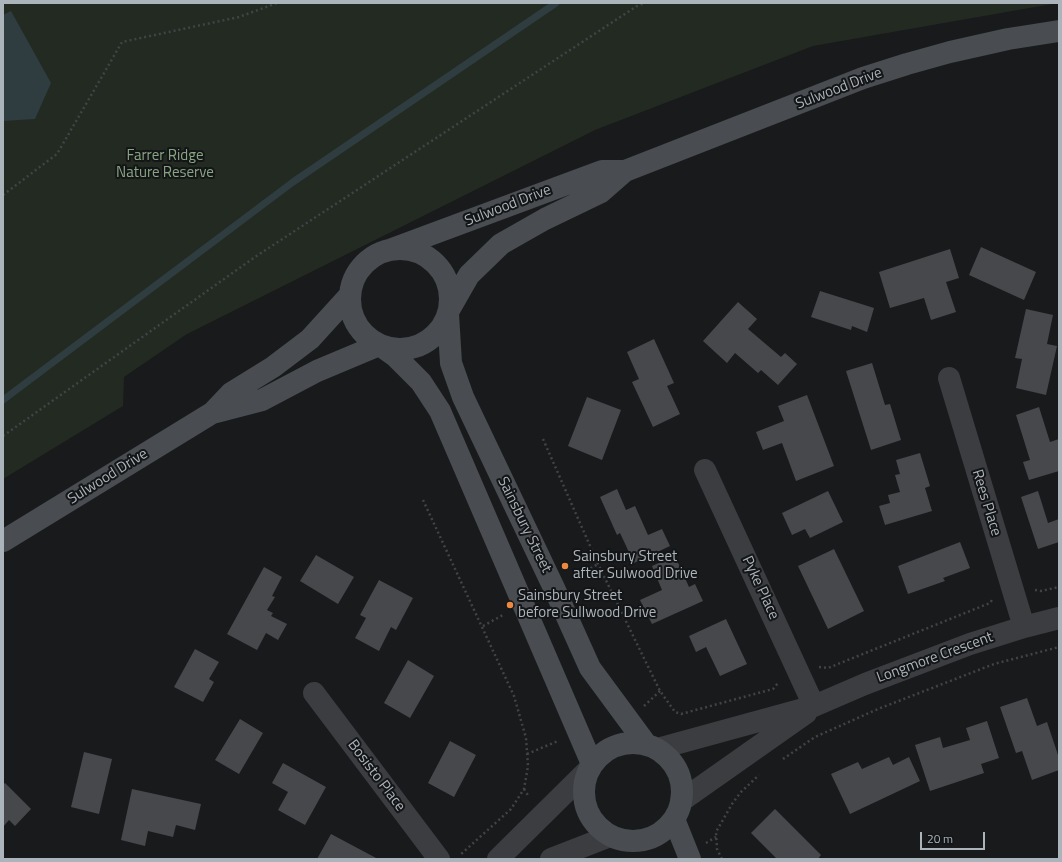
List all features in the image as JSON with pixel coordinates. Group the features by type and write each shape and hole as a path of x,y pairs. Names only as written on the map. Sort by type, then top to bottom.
{"main road":[{"name":"Sulwood Drive","path":"448,312 469,275 501,244 545,219 602,192 625,171 856,81 907,64 1008,39 1059,30"},
{"name":"Sulwood Drive","path":"392,249 602,171 625,171"},
{"path":"392,249 404,249 416,251 427,257 436,265 444,274 450,297 448,312 443,325 436,334 416,347 392,349 368,339 360,330 350,307 350,295 352,281 368,260 379,253 392,249"},
{"name":"Sulwood Drive","path":"3,541 212,413 231,393 273,367 310,339 350,295"},
{"name":"Sainsbury Street","path":"448,312 451,363 463,397 554,588 590,668 652,747"},
{"name":"Sulwood Drive","path":"212,413 262,400 317,371 380,345"},
{"name":"Sainsbury Street","path":"380,345 395,356 421,382 440,411 591,766"},
{"path":"628,859 611,837 598,827 588,814 584,799 584,783 591,766 603,753 616,746 631,743 652,747 669,759 678,771 682,786 678,810 690,859"},
{"path":"611,837 626,841 640,841 653,837 665,830 678,810"}],"street":[{"name":"Rees Place","path":"949,378 1024,627"},
{"name":"Pyke Place","path":"705,470 814,706"},
{"name":"Longmore Crescent","path":"652,747 814,706 865,684 956,649 1024,627 1059,618"},
{"name":"Bosisto Place","path":"314,693 449,858"},
{"name":"Longmore Crescent","path":"678,810 814,706"},
{"path":"498,859 591,766"},
{"path":"551,859 611,837"}],"path":[{"path":"3,195 57,154 122,42 239,17 277,3"},
{"path":"3,436 255,257 638,6 645,3"},
{"path":"542,439 598,564 660,690 675,712 681,714 773,689 783,678"},
{"path":"423,500 514,696 526,738 528,766 524,789 511,809 449,858"},
{"path":"1033,589 1041,591 1059,587"},
{"path":"815,666 828,668 990,603 993,599"},
{"path":"779,761 815,738 878,709 994,664 1059,647"},
{"path":"644,707 660,690"},
{"path":"722,859 717,849 716,832 732,804 741,792 761,773"},
{"path":"728,800 732,804"}],"green space":[{"name":"Farrer Ridge Nature Reserve","path":"3,3 1058,3 813,46 595,130 187,334 124,377 123,406 3,479"}],"shaded area":[{"path":"11,11 51,83 35,119 3,121 3,15"}],"building":[{"path":"981,247 1036,272 1024,300 969,275"},
{"path":"950,249 959,278 946,282 956,312 931,320 924,298 890,308 879,272"},
{"path":"820,291 874,308 867,332 852,326 851,330 811,317"},
{"path":"738,302 757,319 748,329 781,357 785,353 797,364 778,385 761,370 758,373 735,353 727,363 703,341"},
{"path":"1026,309 1053,315 1047,344 1057,346 1046,395 1016,388 1022,359 1015,358"},
{"path":"654,339 674,383 667,386 680,414 653,427 632,382 639,379 627,352"},
{"path":"872,363 885,405 890,404 901,440 871,450 846,371"},
{"path":"807,395 834,466 796,481 782,443 763,450 756,432 784,421 778,406"},
{"path":"587,397 621,410 602,460 568,446"},
{"path":"1039,407 1050,442 1059,439 1059,471 1029,480 1023,462 1030,460 1016,415"},
{"path":"920,453 930,486 925,488 932,511 885,525 879,506 890,503 888,495 900,492 895,475 900,474 896,460"},
{"path":"617,489 626,510 635,506 648,535 662,529 670,546 634,563 620,533 617,535 600,497"},
{"path":"828,491 843,522 810,538 805,529 792,535 782,513"},
{"path":"1038,491 1048,523 1059,519 1059,542 1038,549 1021,497"},
{"path":"960,542 970,568 943,578 945,581 908,594 898,566"},
{"path":"834,549 864,611 828,629 798,566"},
{"path":"316,555 354,577 338,604 300,581"},
{"path":"675,556 689,587 695,584 703,601 652,624 640,600 662,590 652,566"},
{"path":"264,567 282,577 272,596 275,597 267,610 273,613 271,616 287,624 278,640 266,633 257,650 227,634"},
{"path":"379,580 413,598 396,630 391,627 379,651 355,638 366,618 360,615"},
{"path":"726,619 747,664 720,676 706,647 696,652 689,636"},
{"path":"195,649 219,662 209,679 214,682 203,702 174,687"},
{"path":"408,660 434,676 410,718 384,703"},
{"path":"1027,698 1037,726 1047,722 1059,758 1059,770 1032,780 1022,751 1016,753 1000,707"},
{"path":"240,719 263,733 239,774 215,760"},
{"path":"987,721 999,758 981,764 984,773 930,791 915,745 940,737 943,748 970,740 966,728"},
{"path":"450,741 476,755 454,797 428,783"},
{"path":"84,752 112,759 99,814 71,807"},
{"path":"889,757 893,765 909,757 920,781 850,814 831,774 858,762 862,769"},
{"path":"283,763 326,787 305,825 278,810 288,792 272,783"},
{"path":"5,783 31,809 15,826 9,820 3,827 3,785"},
{"path":"132,789 201,804 195,830 176,825 173,837 148,831 145,846 121,840"},
{"path":"775,809 821,855 818,859 777,859 751,833"},
{"path":"331,834 378,859 317,859"}],"waterway":[{"path":"3,400 293,182 556,3"}],"place":[{"name":"Sainsbury Street after Sulwood Drive","path":"565,566"},
{"name":"Sainsbury Street before Sullwood Drive","path":"510,605"}]}
